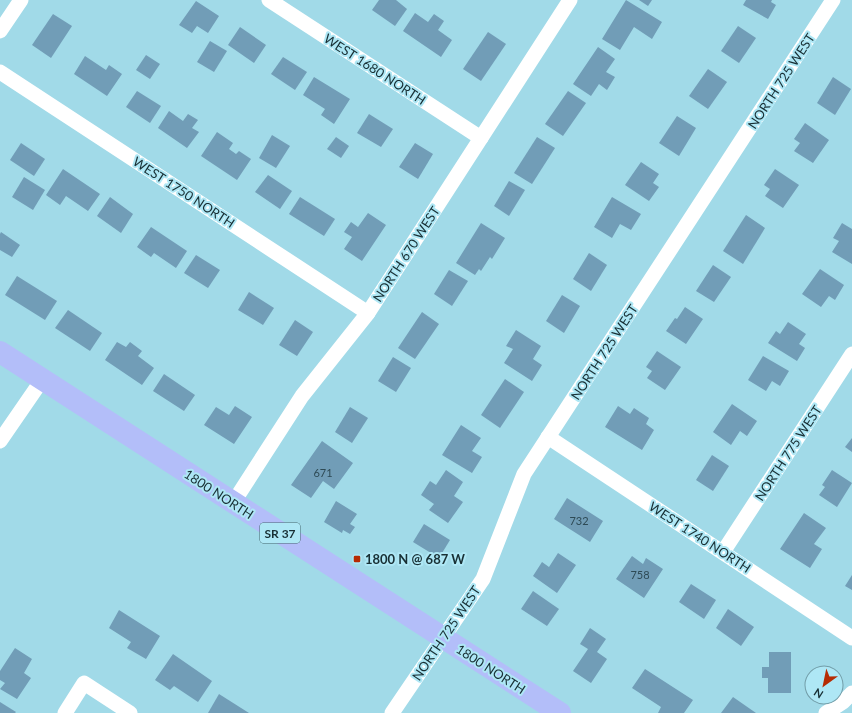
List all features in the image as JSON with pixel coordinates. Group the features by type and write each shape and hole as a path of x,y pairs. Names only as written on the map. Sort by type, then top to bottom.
{"main road":[{"name":"1800 NORTH","path":"0,352 560,713"}],"street":[{"path":"0,31 21,0"},
{"name":"WEST 1680 NORTH","path":"269,0 481,138"},
{"name":"NORTH 670 WEST","path":"233,503 302,396 368,312 570,0"},
{"name":"NORTH 725 WEST","path":"392,713 483,578 524,474 833,0"},
{"name":"WEST 1750 NORTH","path":"0,72 368,312"},
{"name":"NORTH 775 WEST","path":"723,552 852,354"},
{"path":"0,441 42,380"},
{"name":"WEST 1740 NORTH","path":"548,437 852,638"},
{"path":"65,713 84,683 130,713"},
{"path":"826,713 843,702 852,693"}],"building":[{"path":"379,0 396,0 407,9 395,26 372,10"},
{"path":"626,0 662,22 652,39 634,27 620,50 602,39"},
{"path":"639,0 652,0 648,6"},
{"path":"746,0 772,0 771,2 776,5 768,19 743,5"},
{"path":"196,1 219,16 208,33 197,26 192,33 179,25"},
{"path":"415,13 428,22 434,14 444,21 438,30 452,40 441,57 403,31"},
{"path":"53,14 72,26 51,58 32,45"},
{"path":"738,26 756,38 739,63 721,51"},
{"path":"240,27 266,45 254,63 228,45"},
{"path":"488,32 506,44 481,81 463,69"},
{"path":"210,41 227,51 214,72 197,62"},
{"path":"598,47 615,59 606,72 615,77 607,90 599,84 591,96 573,84"},
{"path":"146,55 160,64 150,79 136,70"},
{"path":"85,56 106,70 109,65 122,74 107,96 74,74"},
{"path":"283,57 307,72 295,90 271,74"},
{"path":"708,69 727,82 708,109 689,96"},
{"path":"314,77 350,99 334,124 321,115 325,109 303,95"},
{"path":"833,77 851,89 835,115 817,103"},
{"path":"137,91 161,106 150,123 126,107"},
{"path":"568,91 586,103 563,136 545,124"},
{"path":"169,111 183,121 188,114 198,120 192,128 199,132 187,148 158,128"},
{"path":"369,114 393,129 381,147 357,133"},
{"path":"677,116 696,128 679,156 659,143"},
{"path":"805,123 829,140 813,163 794,151 800,143 794,139"},
{"path":"217,132 233,143 229,149 236,154 239,151 251,159 237,180 201,156"},
{"path":"272,135 290,146 276,168 259,158"},
{"path":"336,137 349,146 341,158 327,149"},
{"path":"537,137 555,148 532,184 514,173"},
{"path":"21,143 45,159 34,176 10,160"},
{"path":"415,143 433,154 418,179 399,167"},
{"path":"641,162 659,174 653,183 659,187 649,201 625,185"},
{"path":"63,169 100,194 88,211 66,196 60,205 46,195"},
{"path":"775,169 799,185 783,208 765,196 770,189 764,185"},
{"path":"268,175 292,191 280,209 255,192"},
{"path":"24,177 45,190 33,210 12,197"},
{"path":"509,181 525,190 509,216 494,206"},
{"path":"110,197 133,214 121,233 97,216"},
{"path":"300,197 335,219 324,236 289,214"},
{"path":"612,197 641,214 631,230 620,224 612,238 594,227"},
{"path":"368,213 386,225 362,261 344,249 352,237 344,232 351,222 358,227"},
{"path":"746,215 765,228 743,264 723,251"},
{"path":"481,223 505,238 492,259 490,257 481,271 479,269 475,275 456,263"},
{"path":"842,223 852,229 852,264 832,252 839,241 833,238"},
{"path":"151,227 187,251 176,268 154,253 151,257 137,247"},
{"path":"1,232 20,245 12,257 0,250"},
{"path":"589,253 607,265 591,291 573,279"},
{"path":"196,255 220,270 208,288 184,273"},
{"path":"713,265 731,277 714,302 696,291"},
{"path":"820,269 844,285 835,300 829,296 821,307 802,294"},
{"path":"449,270 468,281 452,306 434,294"},
{"path":"17,276 57,301 45,320 5,295"},
{"path":"249,292 274,308 263,325 238,310"},
{"path":"562,295 580,306 564,333 546,321"},
{"path":"685,307 703,319 686,344 666,331"},
{"path":"68,310 102,333 90,351 55,328"},
{"path":"422,312 439,324 415,359 398,348"},
{"path":"295,320 313,332 297,356 279,345"},
{"path":"788,322 806,334 799,344 805,348 797,361 768,343 776,331 780,334"},
{"path":"516,330 541,346 533,359 542,365 532,381 504,363 513,349 506,346"},
{"path":"117,342 126,347 130,342 142,351 138,356 154,368 142,385 105,360"},
{"path":"657,351 681,367 665,390 647,378 652,371 646,367"},
{"path":"763,356 789,371 780,386 772,381 766,391 748,380"},
{"path":"393,357 411,368 396,392 378,381"},
{"path":"164,374 195,395 184,411 153,391"},
{"path":"505,379 524,392 500,428 481,415"},
{"path":"732,404 757,421 747,436 740,431 731,445 713,432"},
{"path":"235,406 252,417 234,444 204,425 216,407 229,415"},
{"path":"618,406 630,414 634,408 649,418 646,424 654,430 642,450 605,427"},
{"path":"350,407 368,418 352,443 335,432"},
{"path":"461,425 481,438 472,451 482,457 472,473 442,455"},
{"path":"852,438 852,452 845,447"},
{"path":"322,441 353,463 334,489 323,481 311,498 291,485"},
{"path":"712,455 729,466 713,491 696,480"},
{"path":"446,470 463,482 454,496 463,502 448,523 429,510 434,504 421,495 430,481 436,485"},
{"path":"832,470 852,483 837,507 819,495 825,487 822,485"},
{"path":"567,498 603,521 590,542 554,519"},
{"path":"336,501 357,514 350,524 355,527 350,534 343,530 342,533 324,522"},
{"path":"804,513 826,528 814,544 822,549 810,568 780,549"},
{"path":"424,524 450,540 439,558 413,542"},
{"path":"558,553 576,565 557,593 533,576 542,562 549,567"},
{"path":"632,556 643,564 646,558 663,569 644,598 616,579"},
{"path":"852,575 852,590 845,586"},
{"path":"691,584 716,600 704,619 679,602"},
{"path":"533,591 559,609 547,626 521,609"},
{"path":"728,609 754,627 741,646 716,628"},
{"path":"119,610 160,636 146,659 127,648 131,642 109,628"},
{"path":"590,628 606,639 597,652 607,659 591,683 573,671 588,649 580,644"},
{"path":"15,648 32,659 24,673 31,678 17,699 0,689 5,683 0,680 0,671"},
{"path":"769,652 791,652 791,693 768,693 768,678 762,678 762,667 769,667"},
{"path":"173,654 212,681 198,702 174,686 170,690 155,680"},
{"path":"645,669 693,700 684,713 658,713 661,707 632,688"},
{"path":"219,694 249,713 208,713"},
{"path":"733,697 756,713 721,713"},
{"path":"0,702 16,712 0,713"}],"place":[{"name":"1800 N @ 687 W","path":"357,559"}]}
